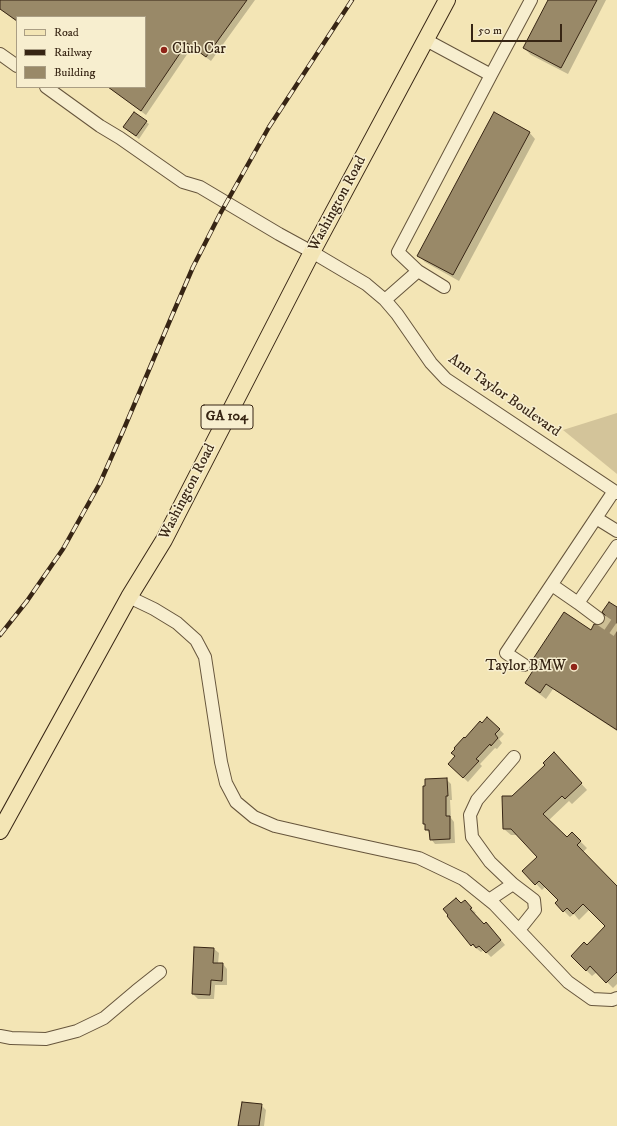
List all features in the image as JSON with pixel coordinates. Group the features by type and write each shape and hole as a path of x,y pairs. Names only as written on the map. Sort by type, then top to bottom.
{"main road":[{"name":"Washington Road","path":"0,831 129,597 164,540 312,252 447,0"}],"street":[{"path":"444,287 418,272 398,252 531,0"},
{"path":"426,40 491,75"},
{"path":"0,54 16,65"},
{"name":"Ann Taylor Boulevard","path":"47,88 100,126 120,138 183,182 200,187 366,284 385,300 397,314 431,363 446,379 615,492"},
{"path":"385,300 418,272"},
{"path":"524,665 506,653 615,492"},
{"path":"596,518 617,532"},
{"path":"578,603 617,546"},
{"path":"552,585 598,618"},
{"path":"129,597 154,609 177,623 196,640 205,657 221,762 226,783 236,802 254,817 275,826 419,858 462,879 489,900 568,982 592,999 612,1000 617,998"},
{"path":"514,757 477,800 470,815 472,836 490,862 513,884 534,900 535,910 519,930"},
{"path":"489,900 513,884"},
{"path":"0,1036 11,1038 46,1039 77,1031 104,1018 160,972"}],"shaded area":[{"path":"617,413 617,474 563,430"}],"building":[{"name":"Club Car","path":"0,0 247,0 206,57 187,43 141,111 109,88 146,88 146,16 16,16 16,20 0,9"},
{"path":"548,0 597,0 561,68 523,48"},
{"path":"134,112 147,121 136,136 123,127"},
{"path":"494,112 530,132 453,275 417,256"},
{"name":"Taylor BMW","path":"609,602 617,607 617,730 546,684 540,693 525,683 534,669 531,667 531,662 564,612 591,630 594,624 601,625 604,622 605,615 602,612"},
{"path":"487,717 500,729 495,734 498,738 476,759 479,761 463,778 448,764 455,756 451,753 480,721 482,723"},
{"path":"554,752 582,783 565,799 562,796 543,814 567,837 572,832 581,841 577,845 617,886 617,972 606,983 590,966 586,971 571,956 584,942 587,945 605,926 583,904 573,914 567,908 563,912 555,903 558,900 539,881 535,885 522,871 537,857 511,829 503,829 502,796 512,796 545,765 543,763"},
{"path":"447,778 448,796 446,796 446,816 450,816 450,839 430,840 429,830 425,830 425,824 423,824 423,786 425,786 425,779"},
{"path":"456,898 461,903 465,900 472,908 470,909 484,924 486,922 501,940 486,953 479,946 476,948 473,944 471,946 443,909"},
{"path":"194,947 214,948 213,963 223,963 222,981 211,980 210,995 192,994"},
{"path":"242,1102 262,1104 259,1126 238,1126"}],"tunnel":[{"path":"598,618 617,631"}],"railway":[{"path":"0,635 27,601 63,549 100,483 193,267 220,214 269,127 352,0"}],"place":[{"name":"Club Car","path":"164,50"},
{"name":"Taylor BMW","path":"574,667"}]}
